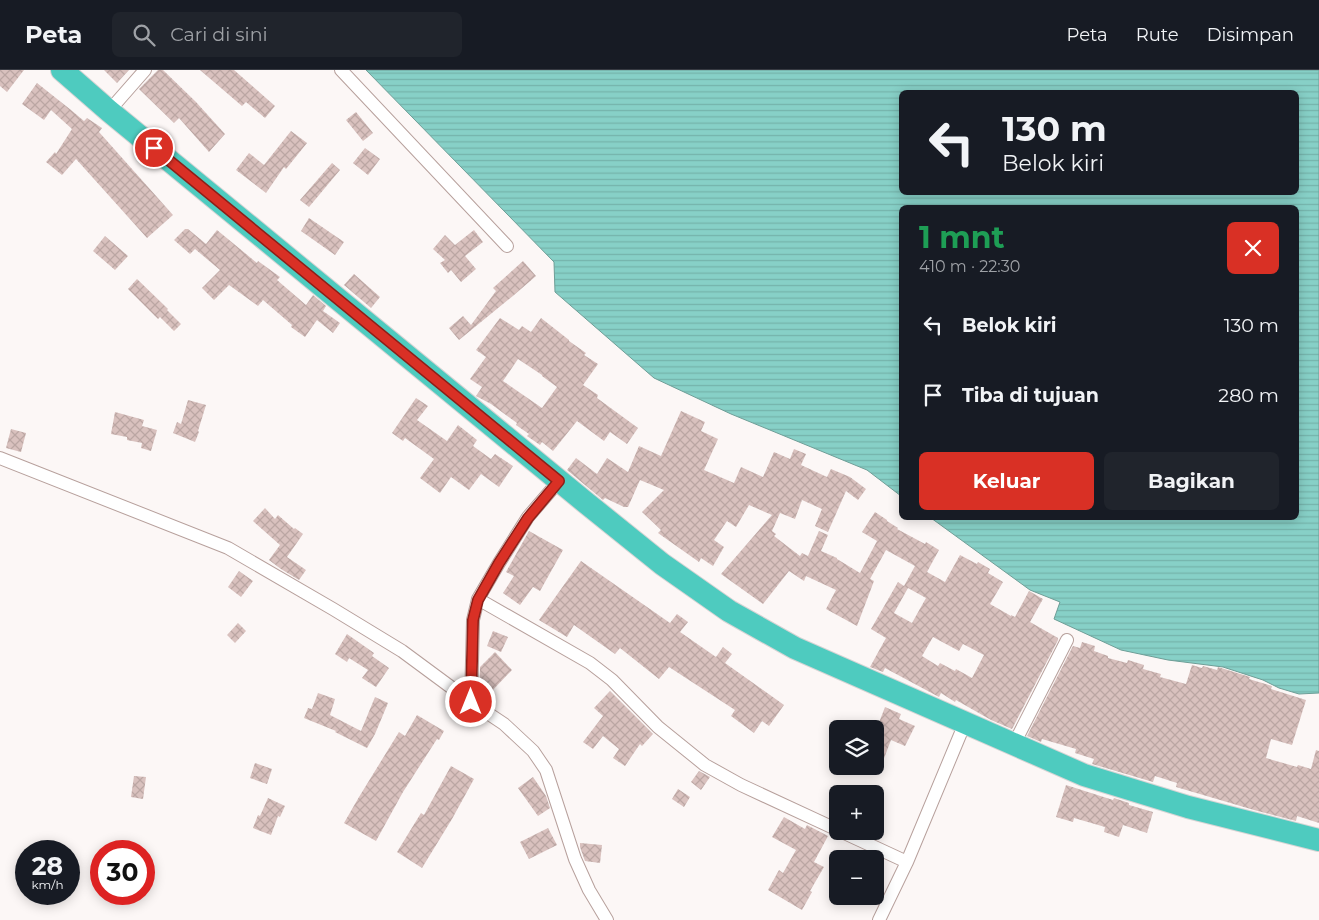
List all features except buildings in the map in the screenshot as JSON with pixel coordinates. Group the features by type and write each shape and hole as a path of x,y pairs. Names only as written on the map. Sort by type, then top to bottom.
{"highway":[{"path":"62,70 109,111 559,481 662,564 730,611 795,648 1084,775 1188,807 1319,840"}],"street":[{"path":"109,111 145,70"},
{"path":"341,70 507,246"},
{"path":"0,458 228,548 402,651 504,724 533,751 546,770 575,859 588,890 607,920"},
{"path":"471,702 472,627 478,600 528,518 559,481"},
{"path":"478,600 590,663 612,680 658,727 705,765 741,785 829,826"},
{"path":"1014,744 1067,640"},
{"path":"878,920 907,862 965,723"},
{"path":"859,840 907,862"}],"water":[{"path":"366,70 1319,70 1319,693 1299,694 1223,667 1168,660 1121,650 1054,619 1060,602 1030,590 934,520 1299,520 1299,205 899,205 899,494 867,470 731,414 654,378 555,292 554,262"}],"route":[{"path":"154,148 559,481 528,518 478,600 473,620 471,642 471,702"}]}
